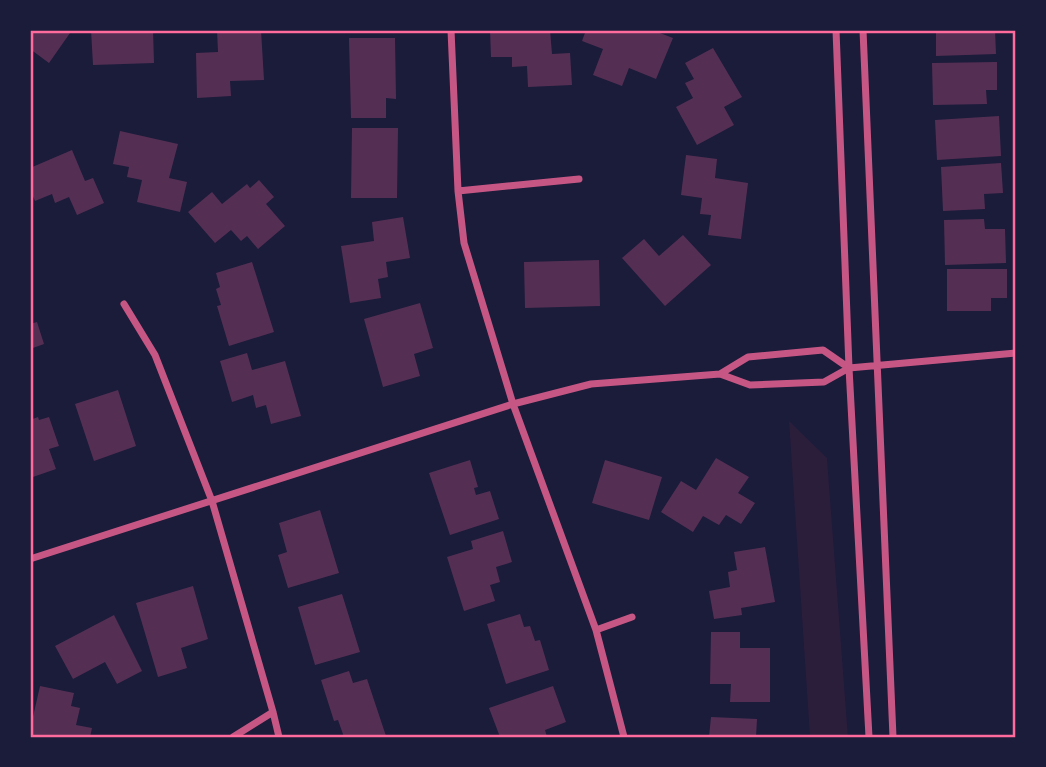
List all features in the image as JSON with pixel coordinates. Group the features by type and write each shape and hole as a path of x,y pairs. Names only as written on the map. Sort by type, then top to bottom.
{"street":[{"path":"451,30 458,191 464,243 513,404 596,630 624,737"},
{"path":"836,30 849,368 869,737"},
{"path":"863,30 893,737"},
{"path":"458,191 579,179"},
{"path":"124,304 155,355 212,501 279,737"},
{"path":"720,374 748,357 823,350 849,368"},
{"path":"30,559 513,404 590,384 720,374 750,385 824,382 849,368 1016,353"},
{"path":"596,630 632,617"},
{"path":"233,737 274,712"}],"shaded area":[{"path":"789,421 827,458 848,737 810,737"}],"building":[{"path":"30,30 65,30 70,33 49,63 30,49"},
{"path":"91,30 153,30 154,63 93,65"},
{"path":"217,30 261,30 264,80 230,81 231,96 197,98 196,53 218,52"},
{"path":"490,30 550,30 552,54 570,53 572,85 528,87 527,66 512,67 512,57 491,57"},
{"path":"586,30 652,30 673,38 656,79 629,68 622,86 593,75 603,49 582,41"},
{"path":"936,30 995,30 996,54 936,56"},
{"path":"349,38 395,38 396,99 386,98 386,118 351,118"},
{"path":"713,48 742,97 724,107 734,125 697,145 676,107 693,98 685,83 694,79 685,63"},
{"path":"997,62 997,90 986,90 987,104 933,105 932,63"},
{"path":"999,116 1001,156 937,160 935,120"},
{"path":"352,128 398,128 397,198 351,198"},
{"path":"120,131 178,144 169,178 187,182 180,212 137,202 142,180 127,177 129,167 113,164"},
{"path":"72,150 85,181 93,178 104,203 77,215 69,197 55,203 52,194 35,201 30,190 30,168"},
{"path":"686,155 717,159 715,178 748,183 741,239 708,235 711,215 700,214 702,198 681,195"},
{"path":"1001,163 1003,193 984,194 985,209 943,211 941,167"},
{"path":"259,180 274,197 266,204 285,226 258,249 247,236 241,241 231,230 215,243 188,212 212,192 222,204 247,184 250,188"},
{"path":"403,217 410,258 386,262 388,277 378,279 381,298 350,303 341,246 374,241 372,222"},
{"path":"984,219 985,229 1005,229 1006,263 945,265 944,220"},
{"path":"683,235 711,265 665,306 622,258 644,239 659,256"},
{"path":"599,260 600,306 525,308 524,262"},
{"path":"252,262 274,332 229,346 217,306 221,305 216,289 220,287 216,273"},
{"path":"947,269 1007,269 1007,298 991,298 991,311 947,311"},
{"path":"420,303 433,348 414,354 420,376 383,387 364,319"},
{"path":"37,322 44,344 30,349 30,324"},
{"path":"247,353 252,370 285,361 301,416 271,424 266,405 256,408 253,395 232,402 220,361"},
{"path":"118,390 136,446 94,461 75,404"},
{"path":"38,417 39,420 49,417 59,446 49,449 56,469 30,478 30,420"},
{"path":"716,458 749,477 738,493 755,503 741,524 726,515 719,525 703,516 693,532 661,512 681,481 696,490"},
{"path":"470,460 478,487 474,488 476,495 490,491 499,519 450,535 429,473"},
{"path":"605,460 662,477 649,520 592,503"},
{"path":"320,510 339,573 288,588 278,555 287,552 279,523"},
{"path":"503,531 512,562 496,567 500,582 490,585 495,601 464,611 447,557 473,549 471,541"},
{"path":"765,547 775,602 741,608 742,615 714,619 709,591 730,587 728,572 737,570 734,552"},
{"path":"193,586 208,639 181,648 187,668 158,677 136,603"},
{"path":"342,594 360,652 315,665 298,607"},
{"path":"520,614 524,627 530,626 535,641 540,640 549,670 506,684 487,624"},
{"path":"114,615 142,671 117,684 105,662 73,679 55,646"},
{"path":"711,632 740,632 740,648 770,648 770,702 730,702 731,684 710,684"},
{"path":"349,671 353,683 367,679 386,736 344,737 338,720 334,721 321,680"},
{"path":"40,686 74,693 71,706 80,708 76,725 92,728 90,737 30,737"},
{"path":"553,686 566,722 545,730 547,737 500,737 489,708"},
{"path":"711,717 757,719 756,737 709,737"}]}
